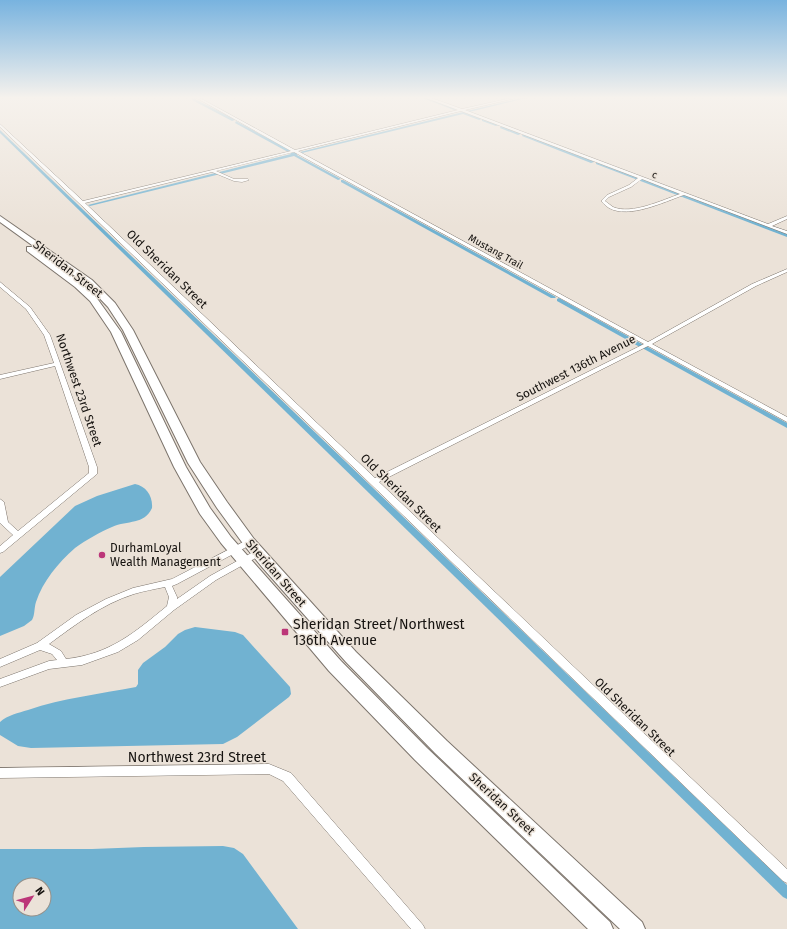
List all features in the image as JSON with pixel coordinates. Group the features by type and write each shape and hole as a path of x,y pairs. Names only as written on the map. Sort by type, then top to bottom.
{"main road":[{"name":"Sheridan Street","path":"0,218 89,282 112,305 128,330 194,463 253,548 351,656 424,730 635,929"},
{"name":"Sheridan Street","path":"0,228 78,285 100,308 116,332 180,467 205,511 239,556 335,666 427,760 603,929"}],"street":[{"name":"Old Sheridan Street","path":"16,140 787,877"},
{"name":"Mustang Trail","path":"275,140 787,420"},
{"path":"81,203 338,140"},
{"name":"c","path":"540,140 681,195 787,233"},
{"path":"213,171 238,182 247,180"},
{"path":"640,179 630,186 608,196 603,201 606,205 627,211 681,195"},
{"path":"768,226 787,217"},
{"name":"Southwest 136th Avenue","path":"373,482 648,344 754,285 787,270"},
{"name":"Northwest 23rd Street","path":"0,284 28,308 47,334 93,467 93,474 17,535"},
{"path":"0,377 58,364"},
{"path":"0,502 4,523 17,535 0,550"},
{"path":"0,663 40,646 79,616 109,601 133,591 174,582 239,556 253,548"},
{"path":"0,684 49,665 91,659 115,649 135,637 171,608 213,578 239,556 253,548"},
{"path":"167,583 173,597 171,608"},
{"path":"40,646 50,648 58,653 63,664"},
{"name":"Northwest 23rd Street","path":"0,774 269,769 287,777 419,929"}],"water":[{"path":"135,484 145,489 150,496 152,508 149,513 140,520 107,529 75,548 57,566 47,580 36,602 32,620 24,626 0,636 0,577 75,506 97,496"},
{"path":"195,627 235,632 243,635 290,687 291,694 289,697 237,737 223,744 31,748 18,746 0,735 0,722 13,714 68,699 136,687 138,684 138,670 143,663 165,647 178,634"},
{"path":"223,846 234,848 243,854 298,929 0,929 0,849 92,849"}],"waterway":[{"path":"10,140 787,893"},
{"path":"270,140 289,151"},
{"path":"302,152 350,140"},
{"path":"537,140 592,162"},
{"path":"90,205 294,154"},
{"path":"294,154 339,179"},
{"path":"597,163 787,236"},
{"path":"342,181 553,297"},
{"path":"559,300 640,345"},
{"path":"646,348 787,426"}],"place":[{"name":"DurhamLoyal Wealth Management","path":"102,555"},
{"name":"Sheridan Street/Northwest 136th Avenue","path":"285,632"}]}
